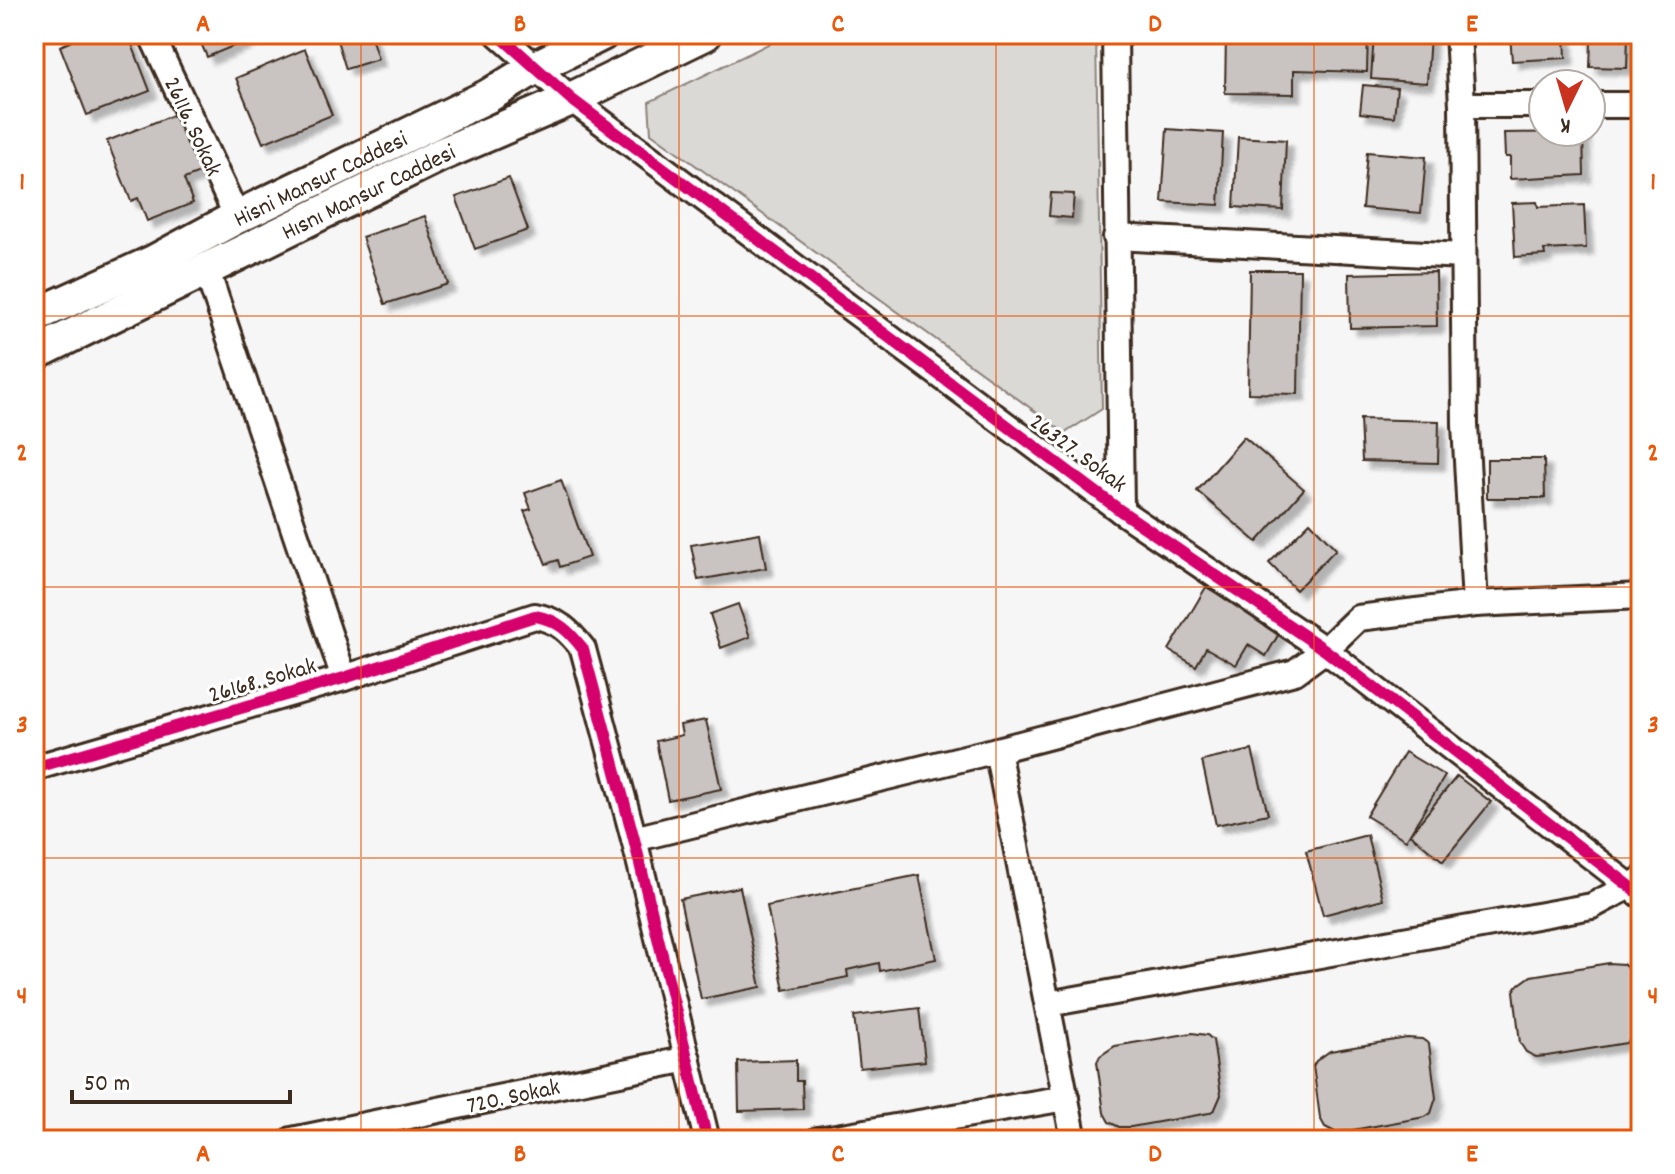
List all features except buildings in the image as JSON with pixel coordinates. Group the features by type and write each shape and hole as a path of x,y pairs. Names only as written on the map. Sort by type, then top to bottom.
{"main road":[{"name":"Hisni Mansur Caddesi","path":"34,316 153,262 237,217 488,96 536,67 602,34"},
{"name":"Hısnı Mansur Caddesi","path":"34,354 440,155 571,99 705,34"}],"street":[{"name":"26116. Sokak","path":"151,34 237,217"},
{"name":"26327. Sokak","path":"498,34 571,99 1121,511 1325,650 1638,887"},
{"path":"1115,34 1121,511"},
{"path":"1458,34 1462,105 1466,439 1475,604"},
{"path":"1462,105 1527,105"},
{"path":"1607,105 1641,105"},
{"path":"1116,237 1462,256"},
{"path":"207,271 344,678"},
{"path":"707,1140 634,839 997,750 1295,672 1325,650 1358,618 1475,604 1641,596"},
{"name":"26168. Sokak","path":"34,768 344,678 535,616 551,619 568,630 583,649 634,839"},
{"path":"997,750 1074,1140"},
{"path":"1048,1004 1592,906 1638,887"},
{"name":"720. Sokak","path":"292,1140 688,1059"},
{"path":"818,1140 1066,1098"}],"shaded area":[{"path":"789,34 1096,34 1102,409 1065,433 651,133 649,102"}],"cycle path":[{"path":"498,34 571,99 1121,511 1325,650 1641,895"},
{"path":"34,768 344,678 535,616 557,623 583,649 634,839 707,1140"}]}
